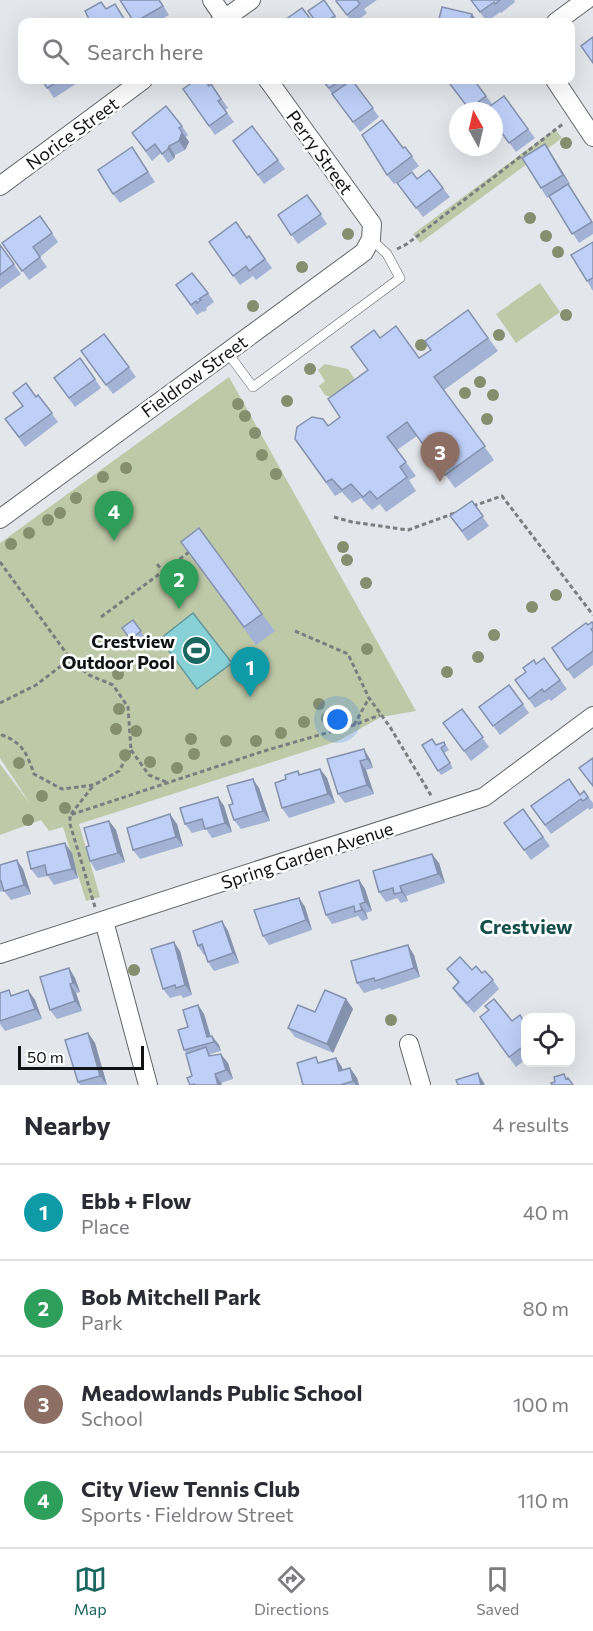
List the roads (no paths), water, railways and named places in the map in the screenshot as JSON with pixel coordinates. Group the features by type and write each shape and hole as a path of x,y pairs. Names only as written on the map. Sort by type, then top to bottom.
{"street":[{"path":"212,0 222,18"},
{"path":"228,18 251,0"},
{"path":"561,18 586,0"},
{"name":"Norice Street","path":"0,186 138,84"},
{"name":"Perry Street","path":"271,84 371,231"},
{"path":"558,84 591,131"},
{"name":"Fieldrow Street","path":"0,519 364,252 371,231"},
{"name":"Spring Garden Avenue","path":"0,954 484,797 593,716"},
{"path":"104,921 148,1085"},
{"path":"409,1044 420,1085"}],"lane":[{"path":"227,352 253,387 400,278 371,231"}],"water":[{"name":"Crestview Outdoor Pool","path":"193,613 232,663 197,689 160,639"}],"place":[{"name":"Meadowlands Public School","path":"440,482"},
{"name":"City View Tennis Club","path":"114,541"},
{"name":"Bob Mitchell Park","path":"179,609"},
{"name":"Crestview Outdoor Pool","path":"196,651"},
{"name":"Ebb + Flow","path":"250,697"}],"district":[{"name":"Crestview","path":"526,926"}]}
